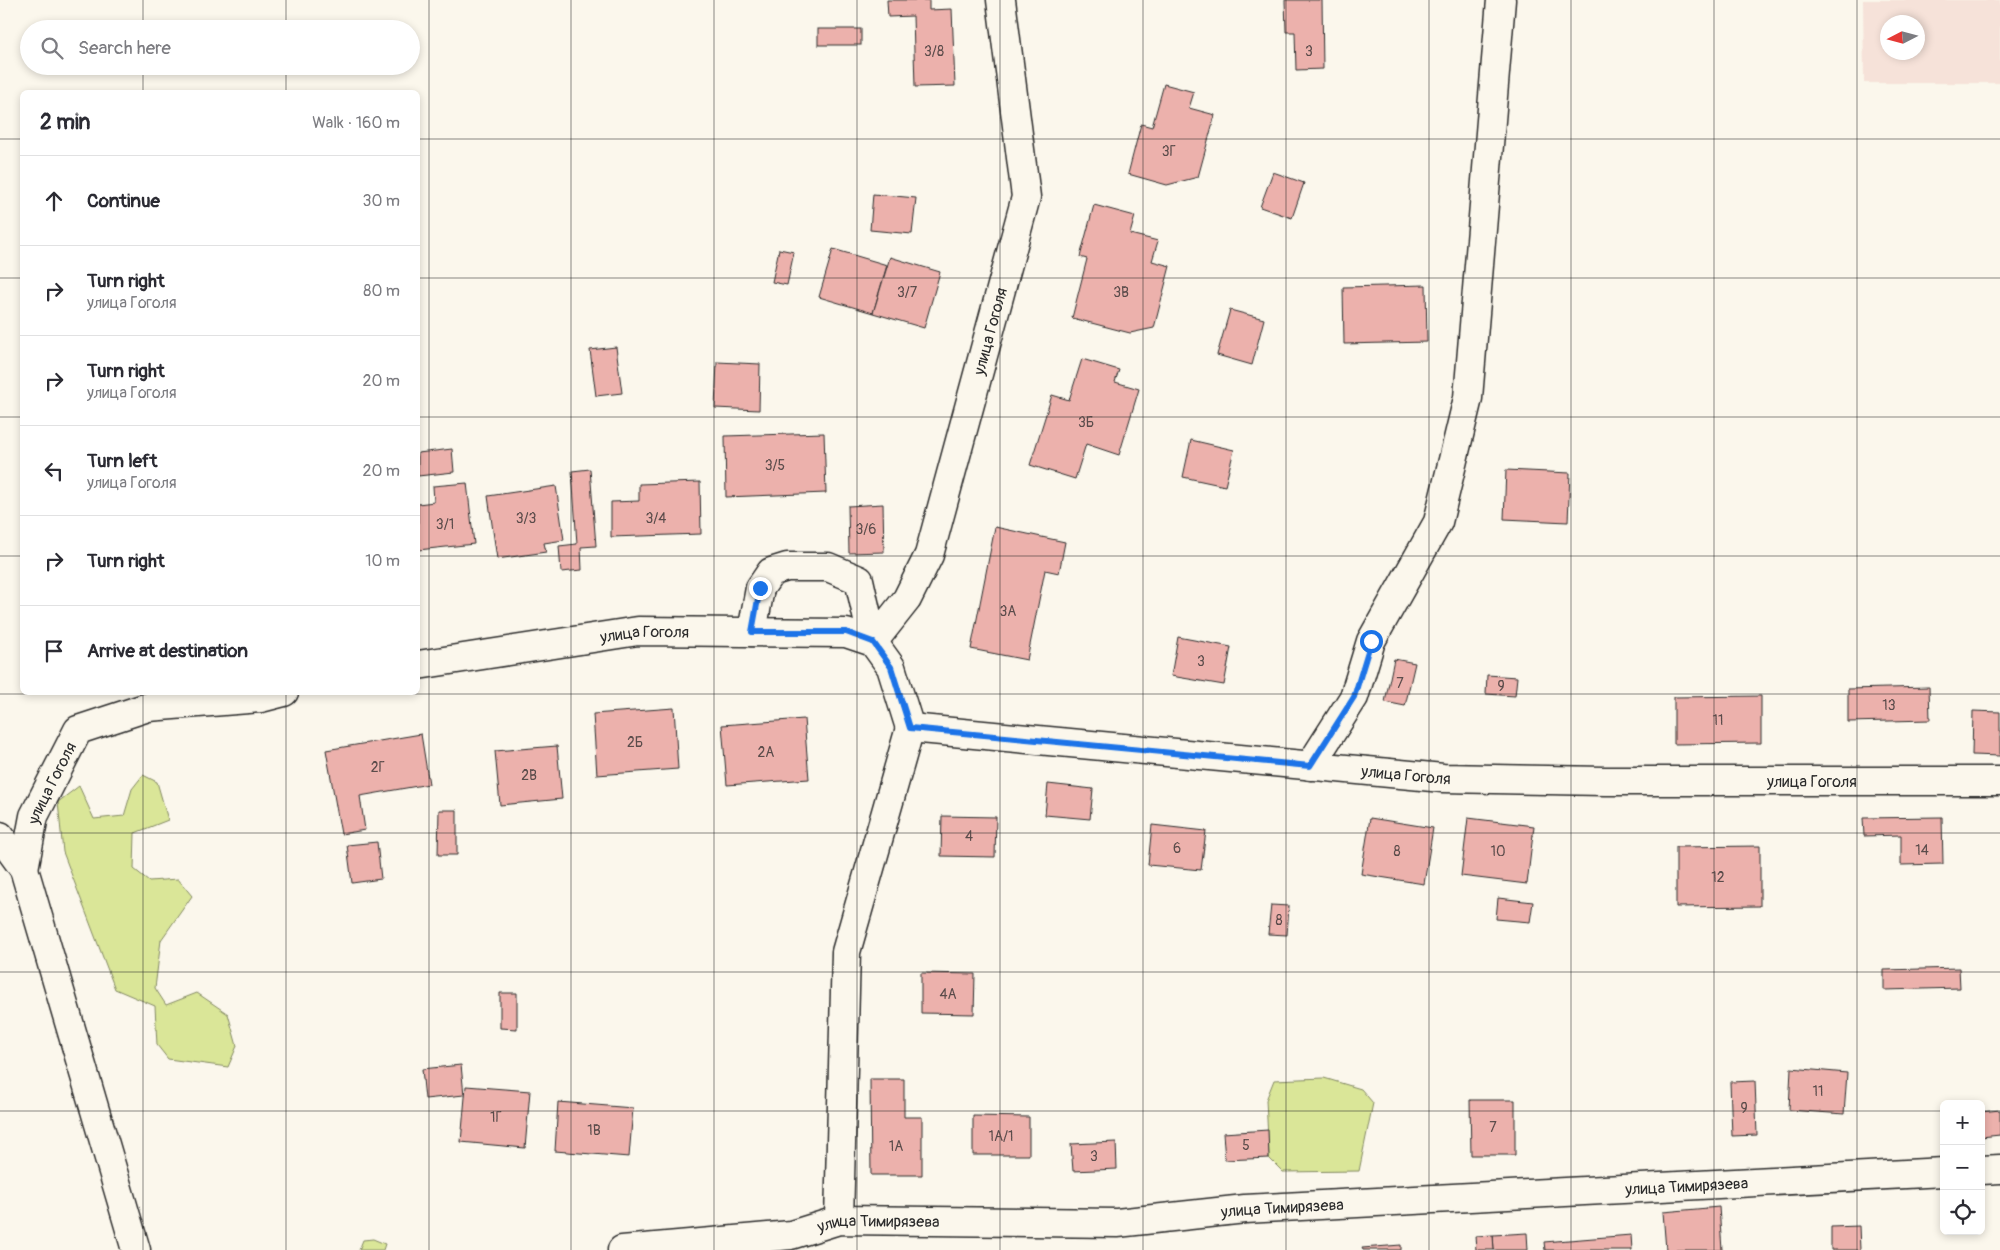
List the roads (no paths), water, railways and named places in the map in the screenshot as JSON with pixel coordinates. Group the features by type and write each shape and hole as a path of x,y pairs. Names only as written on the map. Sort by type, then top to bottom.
{"street":[{"name":"улица Гоголя","path":"420,664 638,631 846,632 873,642 907,599 928,555 1026,197 1001,0"},
{"path":"1310,766 1354,697 1371,641 1438,522 1468,398 1501,0"},
{"path":"752,632 760,588 771,572 787,567 828,566 859,580 873,642 891,667 910,728 846,952 839,1220"},
{"name":"улица Гоголя","path":"24,869 34,816 78,730 148,707 261,698 272,695"},
{"name":"улица Гоголя","path":"910,728 1444,778 2000,781"},
{"path":"0,836 24,869 136,1250"},
{"path":"1985,1170 2000,1169"},
{"name":"улица Тимирязева","path":"622,1250 791,1235 839,1220 1117,1223 1245,1209 1940,1172"}]}
